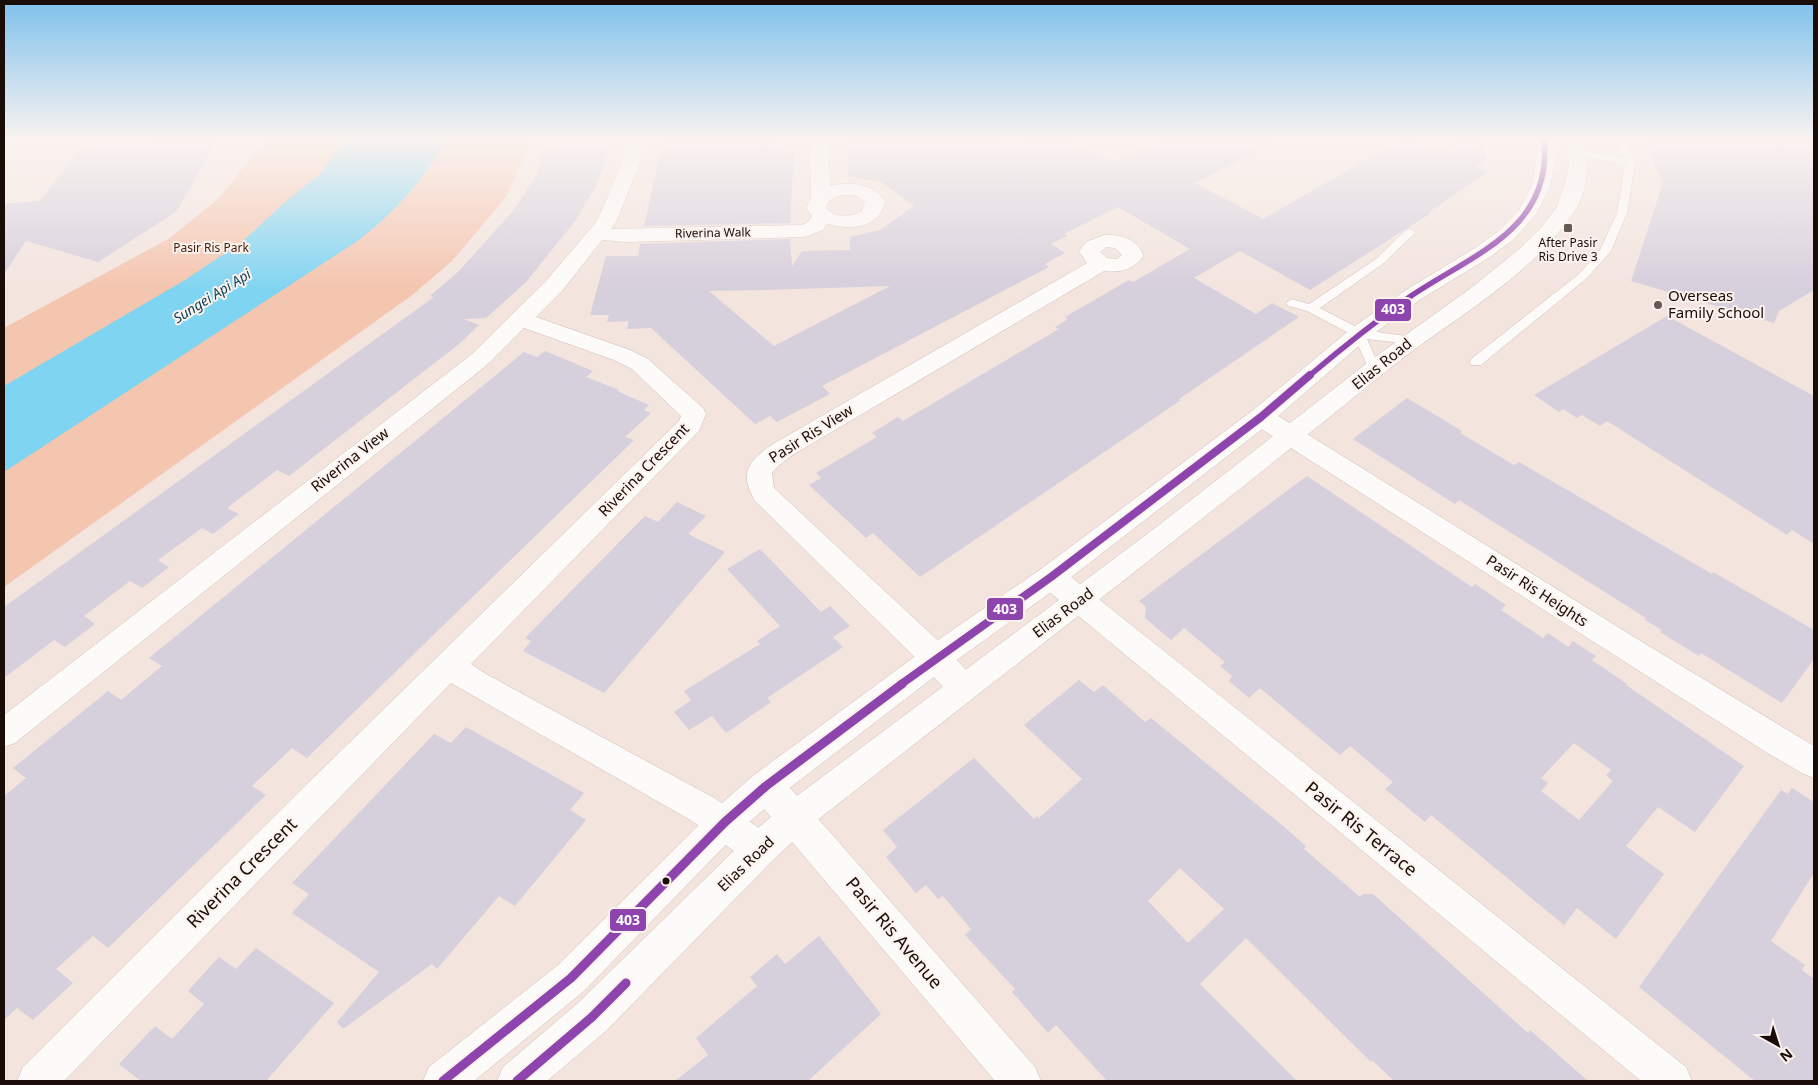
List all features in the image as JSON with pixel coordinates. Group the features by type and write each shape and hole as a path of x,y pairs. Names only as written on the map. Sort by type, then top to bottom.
{"street":[{"name":"Riverina View","path":"4,733 480,359 554,286 598,234 606,222 620,189"},
{"name":"Riverina Walk","path":"598,234 627,236 805,231 816,226 822,207 821,189"},
{"path":"443,1081 571,978 725,822 766,786 936,658 1051,578 1262,417 1359,334 1430,284 1503,238 1526,214 1541,189"},
{"name":"Elias Road","path":"517,1081 592,1017 760,849 794,818 1294,436 1410,340 1520,260 1547,234 1566,211 1574,189"},
{"name":"Pasir Ris View","path":"963,688 936,658 764,494 758,483 759,474 765,462 782,450 1101,264"},
{"name":"Riverina Crescent","path":"37,1081 310,804 690,425 694,414 640,364 622,355 521,319"},
{"name":"Pasir Ris Heights","path":"1262,417 1636,654 1780,744 1814,763"},
{"name":"Pasir Ris Terrace","path":"1051,578 1672,1081"},
{"path":"450,666 475,683 725,822 760,849"},
{"name":"Pasir Ris Avenue","path":"766,786 1021,1081"}],"lane":[{"path":"1476,362 1583,276 1605,251 1622,213 1626,189"},
{"path":"1311,308 1380,261 1410,232"},
{"path":"1292,303 1311,308 1359,334 1410,340"},
{"path":"1359,334 1374,370"}],"green space":[{"name":"Pasir Ris Park","path":"226,189 318,189 281,230 4,399 4,328 170,238 219,198"},
{"name":"Pasir Ris Park","path":"357,189 510,189 506,197 452,261 411,296 4,587 4,463"}],"water":[{"name":"Sungei Api Api","path":"302,189 412,189 397,206 359,240 4,472 4,386 185,280 243,241"}],"building":[{"path":"49,189 190,189 177,211 98,262 26,241 4,274 4,204 40,201"},
{"path":"528,189 594,189 576,220 526,282 486,318 464,319 479,325 459,344 289,476 277,470 227,508 239,514 213,534 202,528 158,560 169,567 142,588 130,581 84,616 95,624 65,647 54,640 4,678 4,607 434,297 430,296 459,271 513,211"},
{"path":"652,189 792,189 790,223 644,226"},
{"path":"890,189 1206,189 1263,219 1316,189 1463,189 1429,212 1431,213 1310,290 1240,251 1194,278 1256,314 1272,303 1299,317 1179,399 1181,400 920,577 873,533 866,538 809,485 821,478 816,473 877,437 872,433 898,417 903,421 1059,329 1055,327 1068,319 1065,317 1129,280 1133,282 1190,249 1118,207 1064,234 1067,236 1051,244 1065,253 1045,264 1049,267 822,386 830,394 777,422 770,416 755,424 651,328 627,329 629,321 607,322 609,315 590,315 606,256 638,256 640,244 790,239 792,266 802,251 850,250 850,237 880,230 914,206","holes":["890,286 774,346 709,291 764,290"]},
{"path":"1661,189 1814,189 1814,290 1779,311 1774,323 1631,281"},
{"path":"1667,316 1814,396 1814,544 1792,530 1787,535 1607,421 1600,426 1582,415 1577,418 1563,409 1559,412 1534,395"},
{"path":"545,351 593,371 586,377 619,390 617,391 649,405 644,410 651,413 625,437 634,440 307,758 292,748 252,786 266,795 108,948 93,936 56,969 73,983 33,1020 17,1008 4,1020 4,796 26,778 13,768 108,691 121,700 162,666 149,658 524,352 537,357"},
{"path":"1407,398 1462,431 1460,433 1514,465 1519,462 1712,574 1713,572 1814,630 1814,659 1782,703 1701,653 1699,656 1660,632 1662,630 1645,620 1646,618 1459,500 1455,504 1353,439"},
{"path":"1307,476 1472,587 1475,584 1506,605 1501,610 1543,638 1548,633 1568,647 1573,641 1596,656 1592,660 1744,766 1695,832 1658,807 1626,846 1664,874 1616,939 1577,908 1564,925 1431,815 1425,822 1385,789 1393,782 1350,746 1340,755 1260,688 1249,698 1229,681 1232,676 1220,666 1225,662 1184,628 1171,640 1145,618 1146,607 1139,601","holes":["1574,743 1611,770 1606,775 1613,781 1579,820 1541,791 1548,783 1541,778"]},
{"path":"677,502 706,516 688,534 725,552 604,693 523,651 531,641 525,638 645,516 658,522"},
{"path":"760,549 821,612 830,606 850,626 833,637 843,647 767,698 771,702 726,733 712,716 689,730 674,712 691,700 684,691 760,644 757,641 780,626 727,569"},
{"path":"1079,680 1094,692 1103,685 1145,722 1151,718 1283,826 1306,846 1304,849 1360,897 1363,894 1373,894 1528,1033 1530,1030 1588,1081 1394,1081 1372,1060 1371,1062 1246,938 1200,984 1297,1081 1107,1081 1056,1025 1048,1033 1012,992 1015,989 965,935 971,929 943,896 938,899 926,885 916,893 886,857 897,847 883,830 974,758 1034,819 1037,816 1039,818 1082,779 1024,725","holes":["1180,868 1224,909 1188,943 1148,901"]},
{"path":"466,727 584,793 570,810 586,820 515,906 499,896 437,969 432,964 343,1029 337,1022 379,972 292,913 309,894 292,883 434,734 451,743"},
{"path":"1792,788 1814,802 1814,873 1771,941 1805,965 1802,970 1814,979 1814,1081 1755,1081 1639,987 1781,790 1788,794"},
{"path":"819,936 881,1014 808,1081 675,1081 708,1055 696,1038 757,986 750,977 777,954 785,964"},
{"path":"256,948 334,1003 266,1081 141,1081 119,1064 155,1026 172,1039 187,1023 204,1004 188,991 219,957 236,969"}],"transit line":[{"name":"403","path":"443,1081 571,978 725,822 766,786 936,658 1051,577 1261,417 1360,333 1413,295 1507,235 1527,213 1539,189"},
{"name":"403","path":"517,1081 592,1017 626,983"}],"place":[{"name":"After Pasir Ris Drive 3","path":"1568,228"},
{"name":"Overseas Family School","path":"1658,305"}]}
